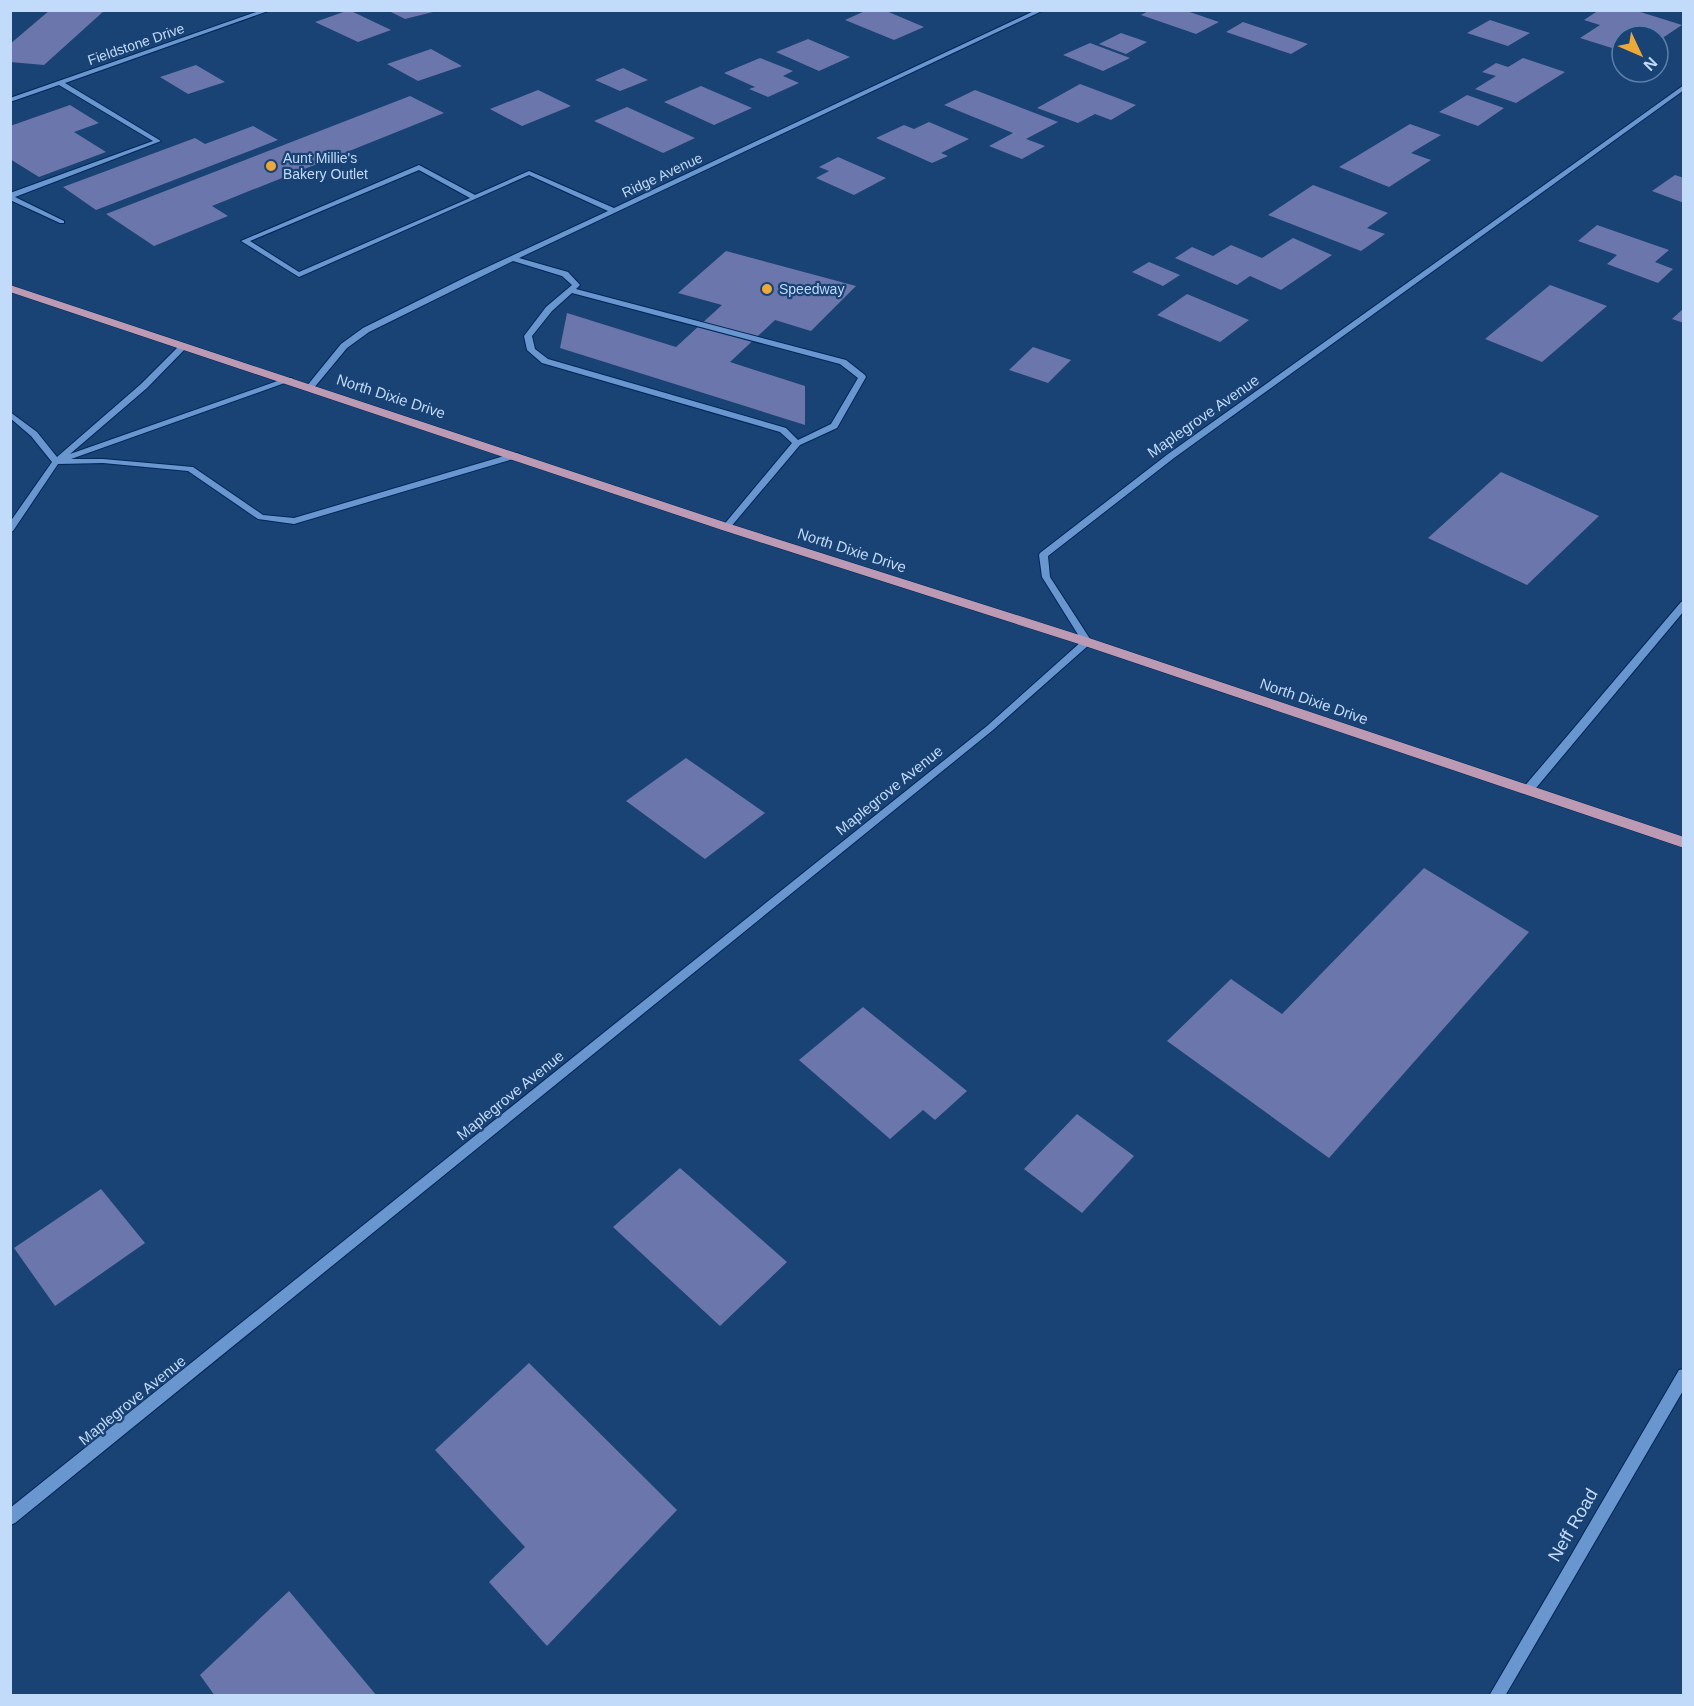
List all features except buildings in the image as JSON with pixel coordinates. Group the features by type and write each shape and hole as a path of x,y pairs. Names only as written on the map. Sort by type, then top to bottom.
{"main road":[{"name":"North Dixie Drive","path":"10,288 183,347 517,455 726,527 1087,642 1683,843"}],"street":[{"name":"Fieldstone Drive","path":"10,100 269,10"},
{"name":"Ridge Avenue","path":"310,387 344,346 366,330 1042,10"},
{"path":"10,197 158,141 60,83"},
{"name":"Maplegrove Avenue","path":"10,1518 990,728 1087,642 1046,577 1043,555 1171,456 1683,87"},
{"path":"475,198 419,168 245,241 299,275 475,198 529,173 614,211"},
{"path":"10,197 62,222"},
{"path":"513,259 565,274 576,285 549,309 528,336 531,350 545,361 783,430 797,443"},
{"path":"570,291 843,362 862,377 834,426 797,443 726,527"},
{"path":"10,529 56,462 144,386 183,347"},
{"path":"56,462 289,380"},
{"path":"10,414 34,434 56,462"},
{"path":"56,462 103,461 190,469 261,517 294,521 517,455"},
{"path":"1527,791 1683,604"},
{"name":"Neff Road","path":"1496,1695 1683,1375"}],"place":[{"name":"Aunt Millie's Bakery Outlet","path":"271,166"},
{"name":"Speedway","path":"767,289"}]}
